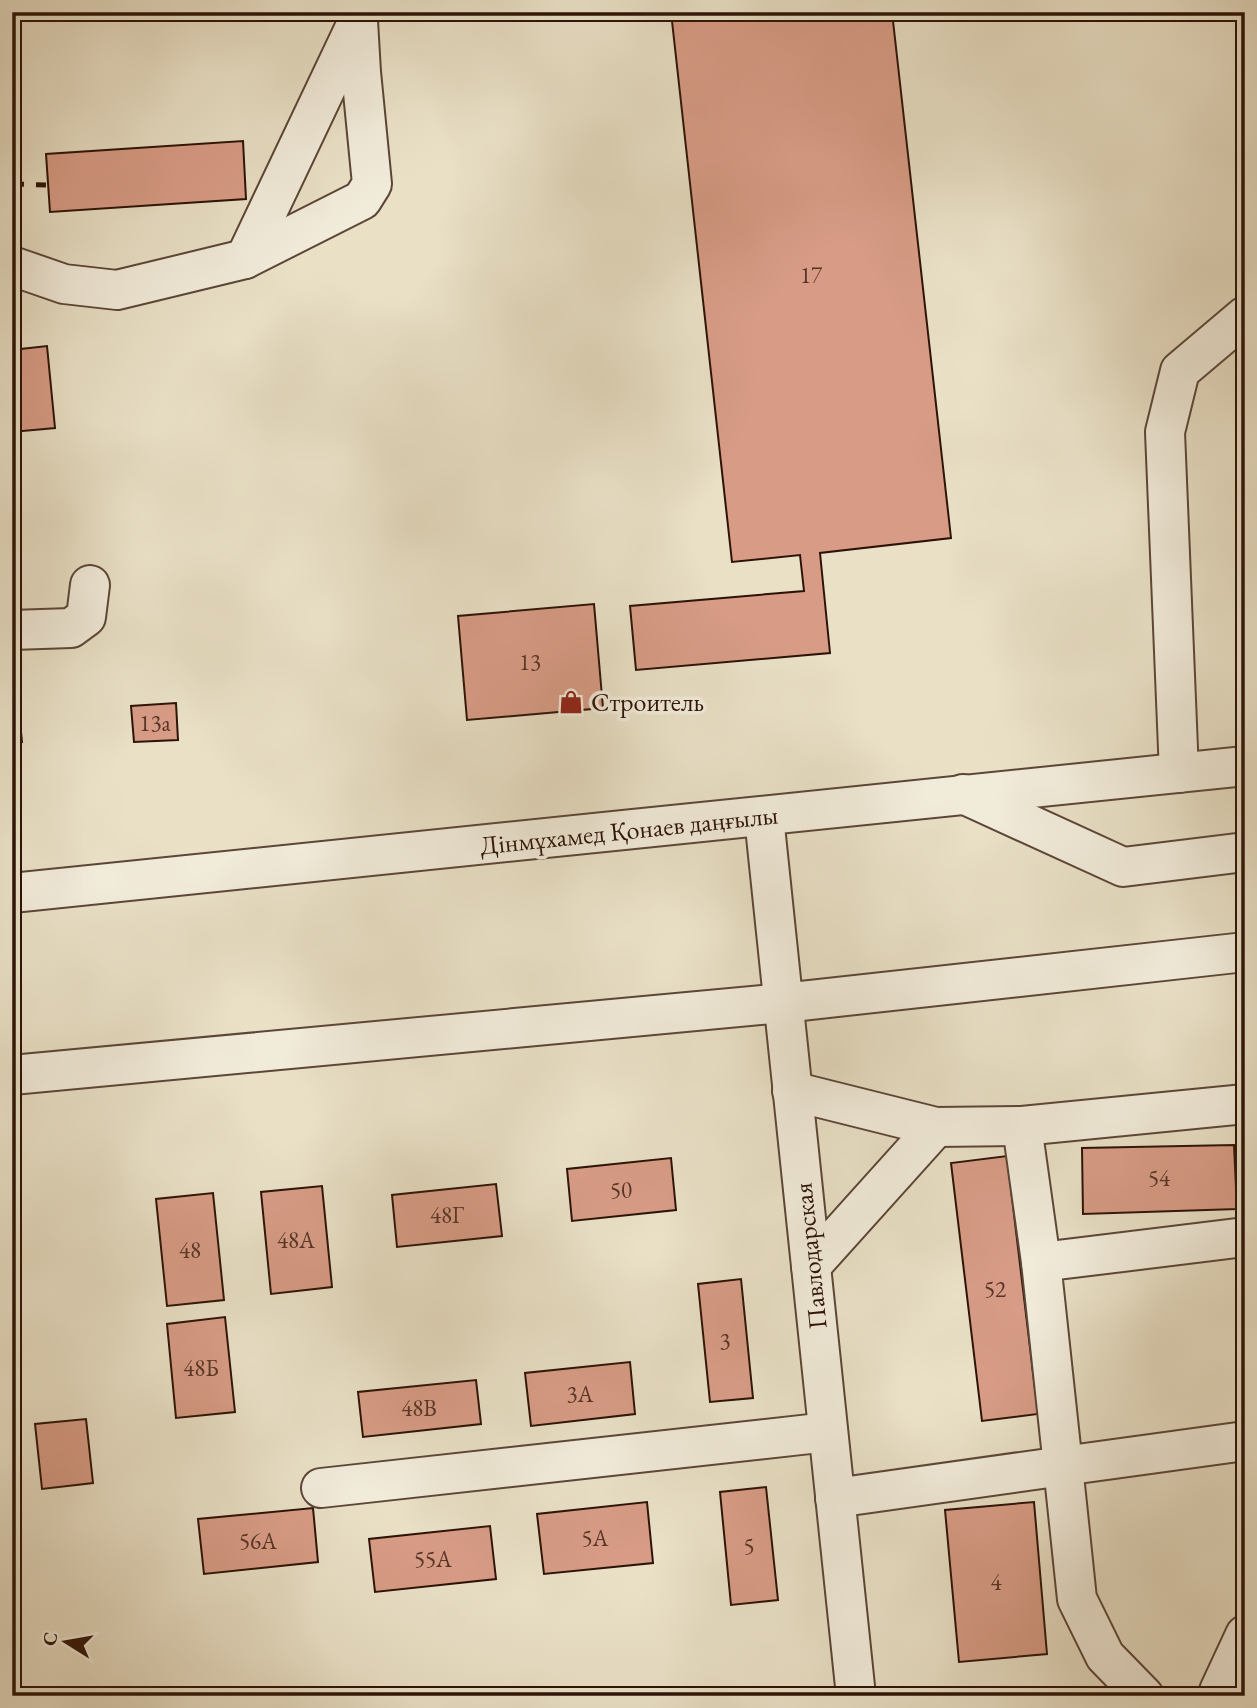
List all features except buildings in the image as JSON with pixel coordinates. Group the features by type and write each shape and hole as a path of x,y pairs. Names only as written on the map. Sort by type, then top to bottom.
{"street":[{"path":"245,259 359,17"},
{"path":"12,266 64,284 117,290 245,259 362,200 372,184 359,17"},
{"path":"1179,773 1166,432 1180,371 1245,316"},
{"path":"12,630 71,628 86,617 90,585"},
{"name":"Дінмұхамед Қонаев даңғылы","path":"12,893 1245,766"},
{"path":"963,793 1122,867 1245,852"},
{"name":"Павлодарская","path":"764,817 856,1696"},
{"path":"12,1075 783,1003 1245,952"},
{"path":"793,1091 936,1127 1022,1126 1245,1104"},
{"path":"1022,1126 1041,1262 1077,1599 1105,1656 1144,1696"},
{"path":"811,1266 936,1127"},
{"path":"1041,1262 1245,1237"},
{"path":"321,1488 828,1432"},
{"path":"835,1498 1245,1441"},
{"path":"1218,1692 1245,1635"}],"railway":[{"path":"12,184 46,185"}],"place":[{"name":"Строитель","path":"571,702"}]}
